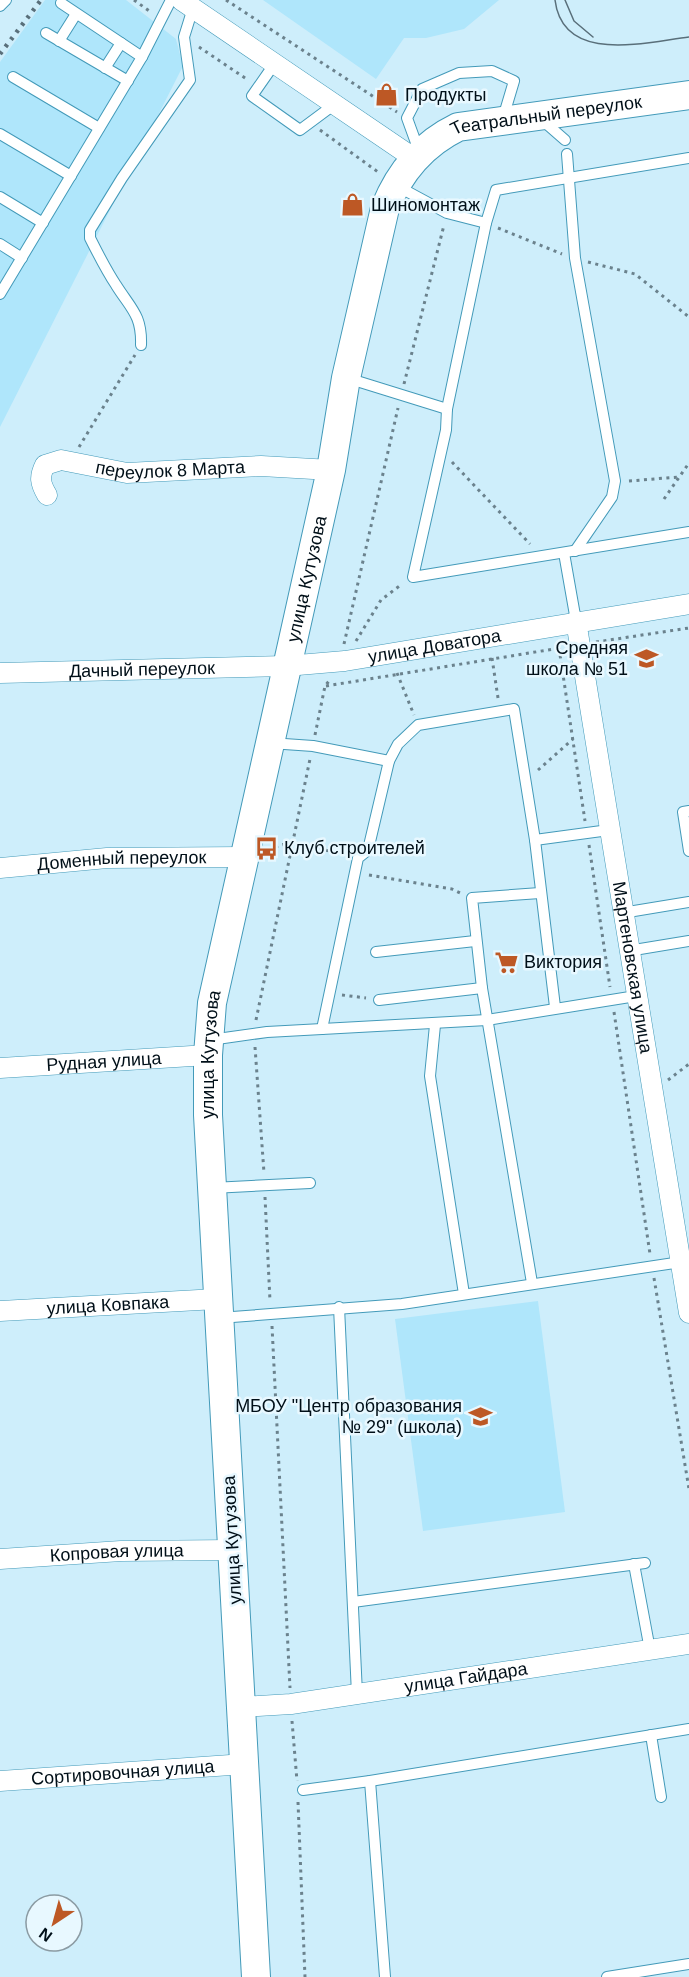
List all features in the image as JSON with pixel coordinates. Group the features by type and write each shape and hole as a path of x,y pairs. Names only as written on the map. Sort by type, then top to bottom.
{"main road":[{"name":"Театральный переулок","path":"417,157 437,137 458,127 689,95"},
{"name":"улица Кутузова","path":"256,1977 218,1309 208,1048 212,1003 268,743 331,470 346,378 384,208 394,184 417,157"}],"street":[{"path":"187,4 417,157"},
{"name":"переулок 8 Марта","path":"47,495 40,484 40,474 45,465 61,460 127,473 261,466 331,470"},
{"name":"улица Доватора","path":"286,666 345,661 689,604"},
{"name":"Мартеновская улица","path":"576,621 628,951 689,1311"},
{"name":"Дачный переулок","path":"0,673 286,666"},
{"name":"Доменный переулок","path":"0,868 107,858 244,857"},
{"name":"Рудная улица","path":"0,1068 208,1048"},
{"name":"улица Ковпака","path":"0,1311 218,1309"},
{"name":"Копровая улица","path":"0,1559 121,1551 232,1550"},
{"name":"улица Гайдара","path":"242,1707 291,1704 689,1644"},
{"name":"Сортировочная улица","path":"0,1781 245,1764"}],"lane":[{"path":"0,6 6,0"},
{"path":"0,293 128,81 171,0"},
{"path":"61,3 142,57"},
{"path":"141,345 141,329 137,314 115,284 90,238 90,230 122,177 190,80 184,37 187,4"},
{"path":"59,41 76,14"},
{"path":"46,33 128,81"},
{"path":"105,68 121,43"},
{"path":"275,63 252,96 300,130 335,104"},
{"path":"417,157 407,118 422,88 459,74 492,71 514,81 501,122"},
{"path":"13,77 99,128"},
{"path":"538,117 565,140"},
{"path":"0,134 71,176"},
{"path":"567,154 575,258 615,481 612,497 569,552 576,621"},
{"path":"689,158 495,189 447,409 442,450 414,577 689,532"},
{"path":"394,184 447,213 486,223"},
{"path":"0,197 43,223"},
{"path":"0,244 22,258"},
{"path":"346,378 447,409"},
{"path":"322,1029 358,858 368,850 388,761 398,744 418,725 514,709 535,840 555,1007"},
{"path":"268,743 313,746 388,761"},
{"path":"689,811 683,812 689,851"},
{"path":"535,840 609,830"},
{"path":"532,1283 487,1020 471,898 540,893"},
{"path":"622,913 689,902"},
{"path":"376,952 475,941"},
{"path":"628,951 689,941"},
{"path":"379,1000 482,988"},
{"path":"208,1048 322,1029 435,1025 487,1020 555,1007 636,996"},
{"path":"435,1025 430,1076 464,1294"},
{"path":"212,1188 310,1183"},
{"path":"218,1309 402,1304 681,1262"},
{"path":"339,1307 357,1694"},
{"path":"353,1602 640,1563 650,1650"},
{"path":"303,1790 689,1729"},
{"path":"651,1735 661,1797"},
{"path":"370,1781 385,1977"},
{"path":"607,1977 689,1964"}],"path":[{"path":"226,0 407,118"},
{"path":"345,661 344,637 447,213"},
{"path":"71,462 141,345"},
{"path":"442,450 542,556"},
{"path":"664,499 689,463"},
{"path":"615,481 679,477"},
{"path":"345,661 381,600 414,577"},
{"path":"325,686 689,628"},
{"path":"492,658 500,711"},
{"path":"397,673 418,725"},
{"path":"525,781 573,739"},
{"path":"244,857 292,842 358,858"},
{"path":"355,872 452,889 471,898"},
{"path":"330,993 379,1000"},
{"path":"612,999 652,1266 689,1489"},
{"path":"652,1092 689,1064"}],"shaded area":[{"path":"45,0 126,0 176,39 183,66 0,427 0,62"},
{"path":"263,0 499,0 464,29 426,38 404,38 376,79"},
{"name":"МБОУ \"Центр образования № 29\" (школа)","path":"538,1301 565,1512 423,1531 395,1319"}],"tram line":[{"path":"555,0 561,20 573,34 590,42 630,45 689,37"},
{"path":"565,0 574,21 593,37"}],"railway":[{"path":"0,54 41,0"}],"place":[{"name":"Продукты","path":"387,95"},
{"name":"Шиномонтаж","path":"353,205"},
{"name":"Средняя школа № 51","path":"646,658"},
{"name":"Клуб строителей","path":"266,848"},
{"name":"Виктория","path":"506,962"},
{"name":"МБОУ \"Центр образования № 29\" (школа)","path":"480,1416"}]}
